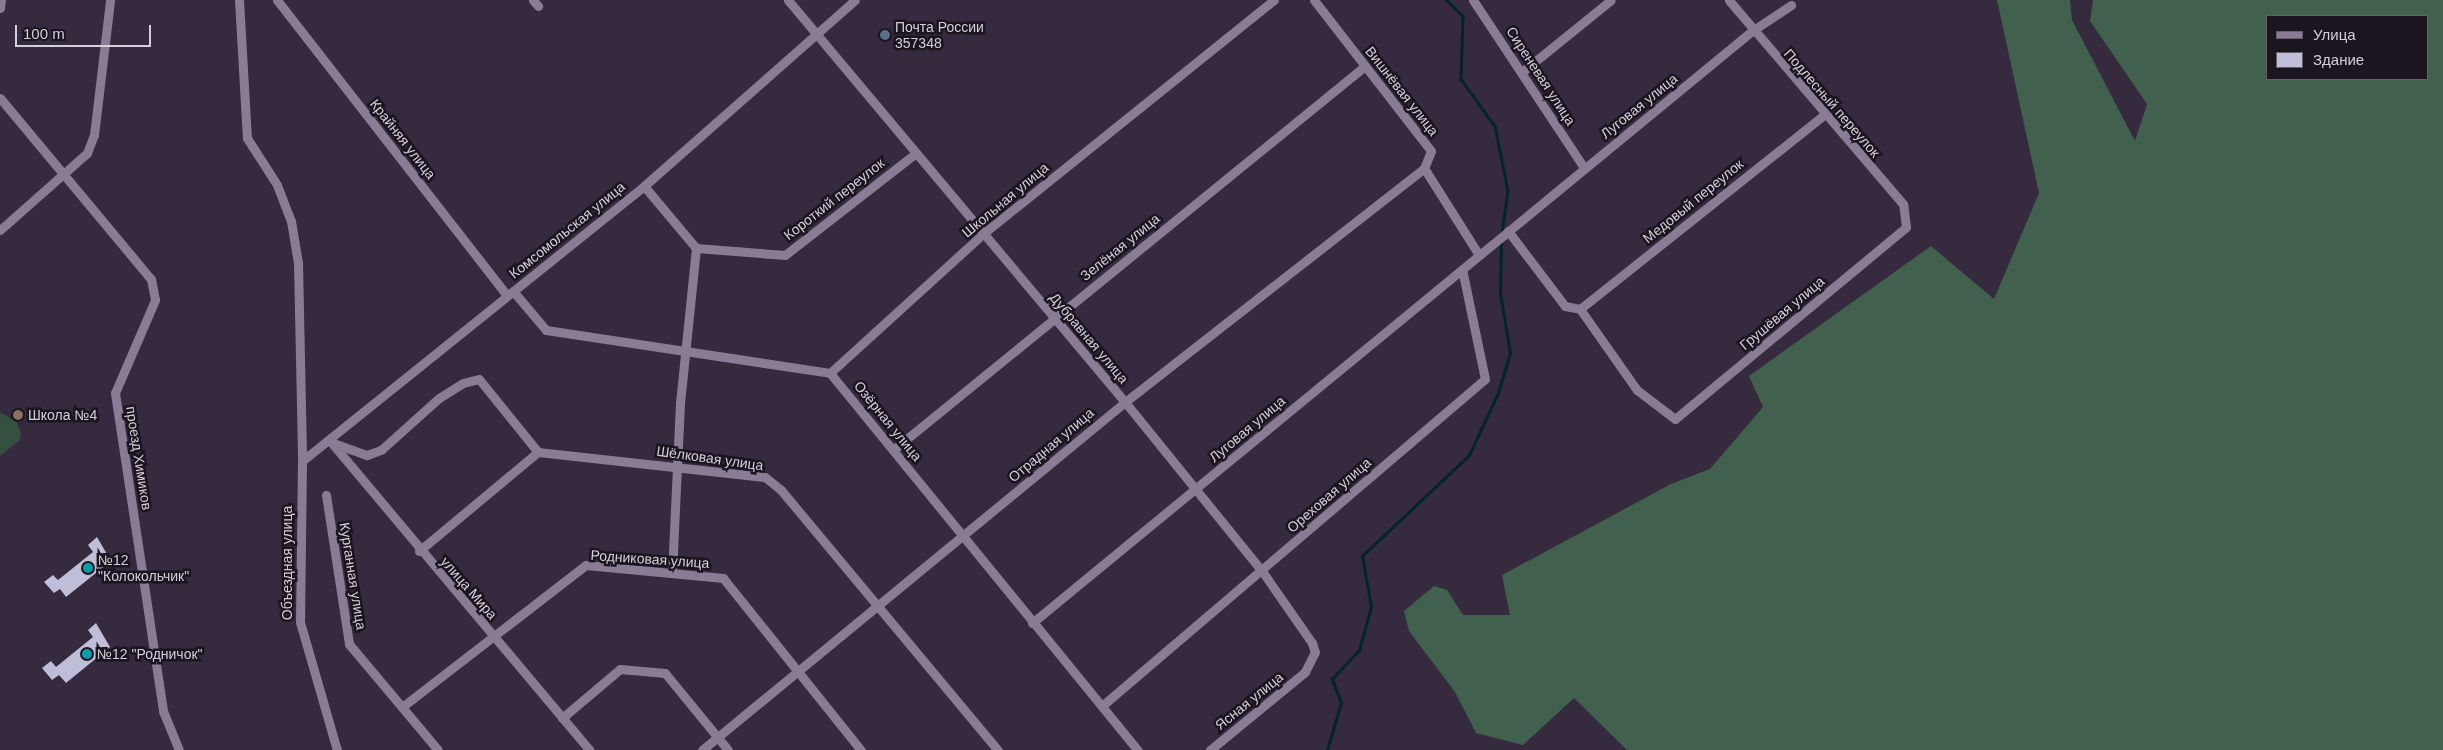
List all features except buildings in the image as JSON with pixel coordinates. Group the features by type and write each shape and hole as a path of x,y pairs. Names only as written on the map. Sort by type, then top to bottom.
{"street":[{"path":"0,8 1,0"},
{"path":"0,230 87,153 94,136 110,0"},
{"name":"Объездная улица","path":"239,0 247,138 277,185 291,221 298,263 302,461 300,622 337,750"},
{"name":"Крайняя улица","path":"277,0 510,293"},
{"name":"Дубравная улица","path":"788,0 1125,402 1262,571 1312,643 1315,652 1305,672"},
{"name":"Комсомольская улица","path":"302,461 331,442 510,293 644,186 814,33 855,0"},
{"name":"Школьная улица","path":"830,373 984,233 1203,55 1274,0"},
{"name":"Вишнёвая улица","path":"1314,0 1431,150 1424,168"},
{"name":"Сиреневая улица","path":"1473,0 1584,168"},
{"path":"1522,72 1611,0"},
{"name":"Подлесный переулок","path":"1729,0 1752,31 1903,204 1906,227"},
{"name":"Луговая улица","path":"1032,623 1752,31 1791,5"},
{"name":"Зелёная улица","path":"893,450 1365,66"},
{"name":"проезд Химиков","path":"0,98 62,176 151,279 155,300 115,394 163,711 179,750"},
{"name":"Медовый переулок","path":"1580,309 1824,115"},
{"name":"Короткий переулок","path":"696,248 785,255 916,153"},
{"path":"1424,168 1479,255"},
{"name":"Отрадная улица","path":"702,750 1125,402 1424,168"},
{"path":"644,186 696,248 677,467 672,573"},
{"name":"Грушёвая улица","path":"1580,309 1637,390 1675,419 1906,227"},
{"path":"1508,231 1565,306 1580,309"},
{"name":"Ореховая улица","path":"1103,705 1485,380 1462,269"},
{"path":"510,293 546,330 686,349 830,373"},
{"name":"Озёрная улица","path":"830,373 1032,623 1103,705 1138,750"},
{"path":"331,442 367,455 380,450 440,398 463,382 479,379 538,452 419,551"},
{"name":"улица Мира","path":"331,442 419,551 590,750"},
{"name":"Шёлковая улица","path":"538,452 765,477 782,490 998,750"},
{"name":"Курганная улица","path":"326,495 349,644 438,750"},
{"name":"Родниковая улица","path":"402,708 492,636 586,565 723,578 861,750"},
{"path":"562,718 620,669 664,673 728,750"},
{"name":"Ясная улица","path":"1210,750 1305,672"}],"green space":[{"path":"1997,0 2070,0 2072,20 2135,141 2147,104 2090,21 2093,0 2443,0 2443,750 1627,750 1574,698 1523,745 1476,733 1455,692 1409,631 1404,611 1434,586 1447,590 1463,615 1510,615 1502,575 1671,484 1710,469 1763,407 1749,376 1931,246 1994,299 2039,193"},
{"path":"0,412 17,422 21,433 20,440 0,456"}],"waterway":[{"path":"1447,0 1463,16 1461,79 1495,126 1508,191 1502,233"},
{"path":"1327,750 1341,703 1332,679 1359,650 1371,607 1362,556 1469,455 1498,393 1510,353 1500,294 1501,241"}],"place":[{"name":"Почта России 357348","path":"885,35"},
{"name":"Школа №4","path":"18,415"},
{"name":"№12 \"Колокольчик\"","path":"88,568"},
{"name":"№12 \"Родничок\"","path":"87,654"}]}
